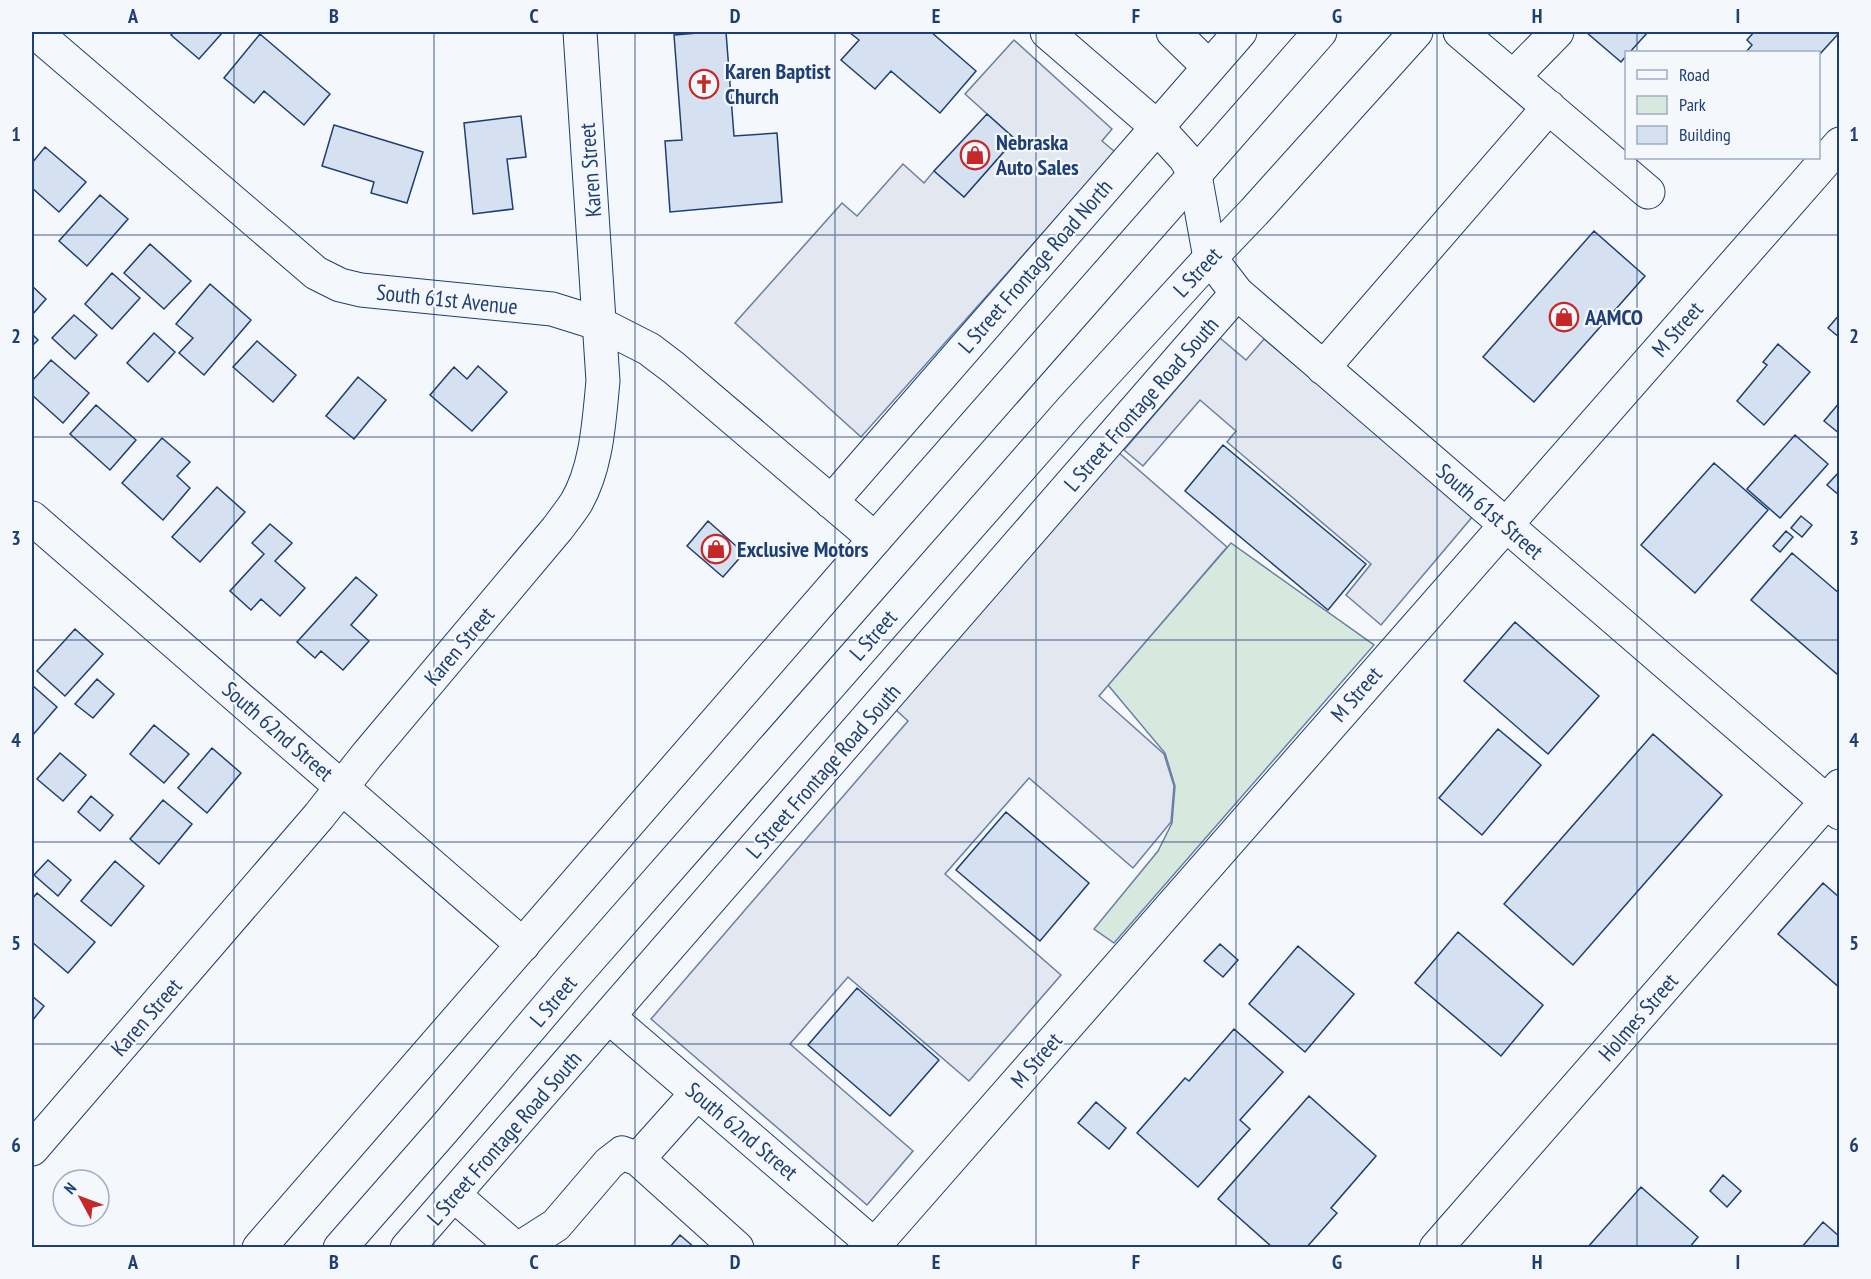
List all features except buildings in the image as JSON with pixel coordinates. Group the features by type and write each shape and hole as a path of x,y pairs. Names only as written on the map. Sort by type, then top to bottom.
{"street":[{"name":"South 61st Avenue","path":"35,32 316,273 340,285 361,290 552,309 600,324 649,349 674,368 875,539"},
{"name":"Karen Street","path":"32,1149 319,816 557,529 576,502 589,471 597,434 603,381 580,32"},
{"path":"1047,32 1157,127 1185,158 1195,175"},
{"path":"1173,32 1209,67"},
{"name":"L Street Frontage Road North","path":"831,502 1240,32"},
{"path":"258,1248 1320,32"},
{"name":"L Street","path":"340,1248 585,964 1072,408 1254,212 1416,32"},
{"path":"1460,32 1648,192"},
{"path":"1513,77 1557,32"},
{"path":"1323,368 1549,107"},
{"name":"M Street","path":"873,1246 1839,144"},
{"name":"South 61st Street","path":"1195,175 1210,258 1237,293 1505,524 1835,800"},
{"name":"L Street Frontage Road South","path":"408,1248 1237,293"},
{"name":"South 62nd Street","path":"37,534 342,786 523,945"},
{"name":"Holmes Street","path":"1436,1248 1835,800"},
{"name":"South 62nd Street","path":"609,1017 873,1246"},
{"path":"638,1159 697,1093"},
{"path":"520,1248 556,1226 609,1163 622,1153 638,1159 737,1248"},
{"path":"454,1195 515,1248"}],"green space":[{"path":"1231,543 1374,645 1114,943 1094,929 1158,851 1172,823 1175,786 1165,753 1108,685"}],"shaded area":[{"path":"1014,40 1112,129 1102,141 1115,152 861,437 735,323 842,203 857,216 903,164 924,183 934,171 964,197 1015,139 965,94"},
{"path":"1220,338 1246,360 1264,339 1473,516 1381,625 1346,595 1371,564 1227,442 1236,431 1200,400 1143,466 1124,450"},
{"path":"1118,452 1227,547 1099,696 1164,754 1174,786 1171,822 1133,868 1029,778 945,874 1061,975 969,1081 848,977 790,1044 913,1151 867,1205 651,1019 908,721 896,710"}],"place":[{"name":"Karen Baptist Church","path":"704,84"},
{"name":"Nebraska Auto Sales","path":"975,155"},
{"name":"AAMCO","path":"1564,317"},
{"name":"Exclusive Motors","path":"716,549"}]}
